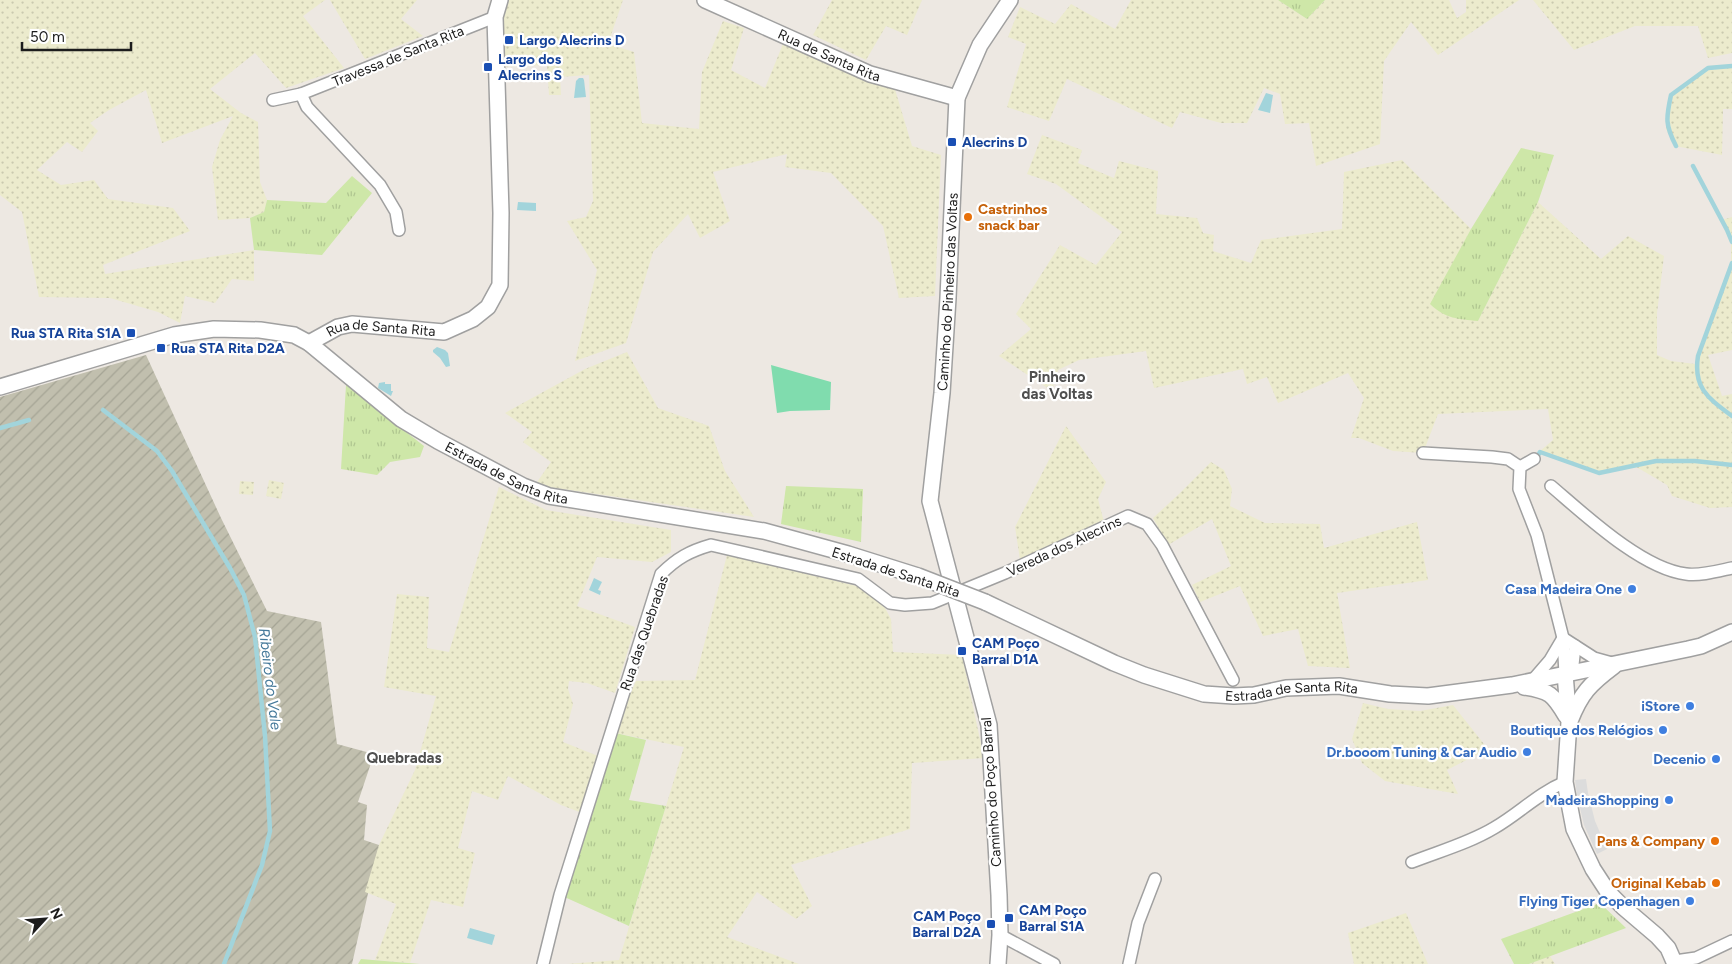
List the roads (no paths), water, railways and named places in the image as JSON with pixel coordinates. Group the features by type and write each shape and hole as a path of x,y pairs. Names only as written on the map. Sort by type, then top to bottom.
{"street":[{"name":"Rua de Santa Rita","path":"0,387 174,335 214,329 260,330 294,335 309,343 338,327 352,324 444,332 473,318 488,307 500,285 501,213 495,17 500,0"},
{"name":"Rua de Santa Rita","path":"705,0 870,74 957,98"},
{"name":"Caminho do Pinheiro das Voltas","path":"954,594 930,501 942,393 957,98 980,45 1010,0"},
{"name":"Travessa de Santa Rita","path":"273,100 301,94 495,17"},
{"path":"301,94 307,107 380,185 396,212 399,230"},
{"name":"Estrada de Santa Rita","path":"309,343 401,418 438,442 523,486 549,496 764,531 848,554 918,576 985,602 1114,663 1144,675 1204,694 1254,695 1286,688 1339,686 1390,694 1428,696 1512,686 1695,648 1732,632"},
{"path":"1423,452 1492,457 1508,460 1520,467"},
{"path":"1520,467 1534,459"},
{"path":"1520,467 1519,489 1537,535 1563,638 1569,722 1565,782 1574,829 1593,868 1608,892 1657,936 1668,948 1675,962 1696,958 1732,941"},
{"path":"1551,486 1607,533 1639,556 1671,571 1687,575 1732,568"},
{"name":"Vereda dos Alecrins","path":"954,594 1006,573 1128,516 1147,524 1162,545 1234,680"},
{"name":"Rua das Quebradas","path":"544,964 560,894 658,583 661,574 670,564 690,551 711,545 858,579 890,603 905,605 932,603 954,594"},
{"name":"Caminho do Poço Barral","path":"954,594 989,726 999,895 1000,934 998,964"},
{"path":"1563,638 1594,658 1616,664"},
{"path":"1531,682 1550,660 1563,638"},
{"path":"1565,674 1572,665 1576,646"},
{"path":"1569,722 1582,695 1592,683 1616,664"},
{"name":"Estrada de Santa Rita","path":"1512,686 1542,689 1551,694 1558,702 1569,722"},
{"path":"1412,862 1468,841 1492,829 1535,798 1565,782"},
{"path":"1129,964 1138,923 1155,879"},
{"path":"1000,934 1054,964"}],"water":[{"path":"579,78 584,80 586,97 574,98 576,81"},
{"path":"1266,93 1273,95 1270,113 1258,110"},
{"path":"518,202 536,203 536,211 517,210"},
{"path":"437,347 448,353 450,366 446,367 433,352"},
{"path":"385,382 385,384 391,384 391,391 393,391 391,396 378,388 379,383"},
{"path":"594,578 602,582 598,590 601,591 600,595 589,590"},
{"path":"470,928 495,935 492,945 467,938"}],"waterway":[{"path":"1676,146 1668,127 1668,110 1671,95 1708,68 1732,66"},
{"path":"1693,166 1732,242"},
{"path":"1732,263 1698,356 1697,367 1700,384 1704,391 1709,398 1732,416"},
{"name":"Ribeiro do Vale","path":"103,410 157,451 172,471 244,595 255,637 265,736 270,831 262,865 224,964"},
{"name":"Ribeiro do Vale","path":"0,428 29,420"},
{"path":"1535,460 1540,452 1599,473 1656,461 1695,461 1732,465"}],"place":[{"name":"Largo Alecrins D","path":"509,40"},
{"name":"Largo dos Alecrins S","path":"488,67"},
{"name":"Alecrins D","path":"952,142"},
{"name":"Castrinhos snack bar","path":"968,217"},
{"name":"Rua STA Rita S1A","path":"131,333"},
{"name":"Rua STA Rita D2A","path":"161,348"},
{"name":"Casa Madeira One","path":"1632,589"},
{"name":"CAM Poço Barral D1A","path":"962,651"},
{"name":"iStore","path":"1690,706"},
{"name":"Boutique dos Relógios","path":"1663,730"},
{"name":"Dr.booom Tuning & Car Audio","path":"1527,752"},
{"name":"Decenio","path":"1716,759"},
{"name":"MadeiraShopping","path":"1669,800"},
{"name":"Pans & Company","path":"1715,841"},
{"name":"Original Kebab","path":"1716,883"},
{"name":"Flying Tiger Copenhagen","path":"1690,901"},
{"name":"CAM Poço Barral S1A","path":"1009,918"},
{"name":"CAM Poço Barral D2A","path":"991,924"}],"district":[{"name":"Pinheiro das Voltas","path":"1057,386"},
{"name":"Quebradas","path":"404,758"}]}
